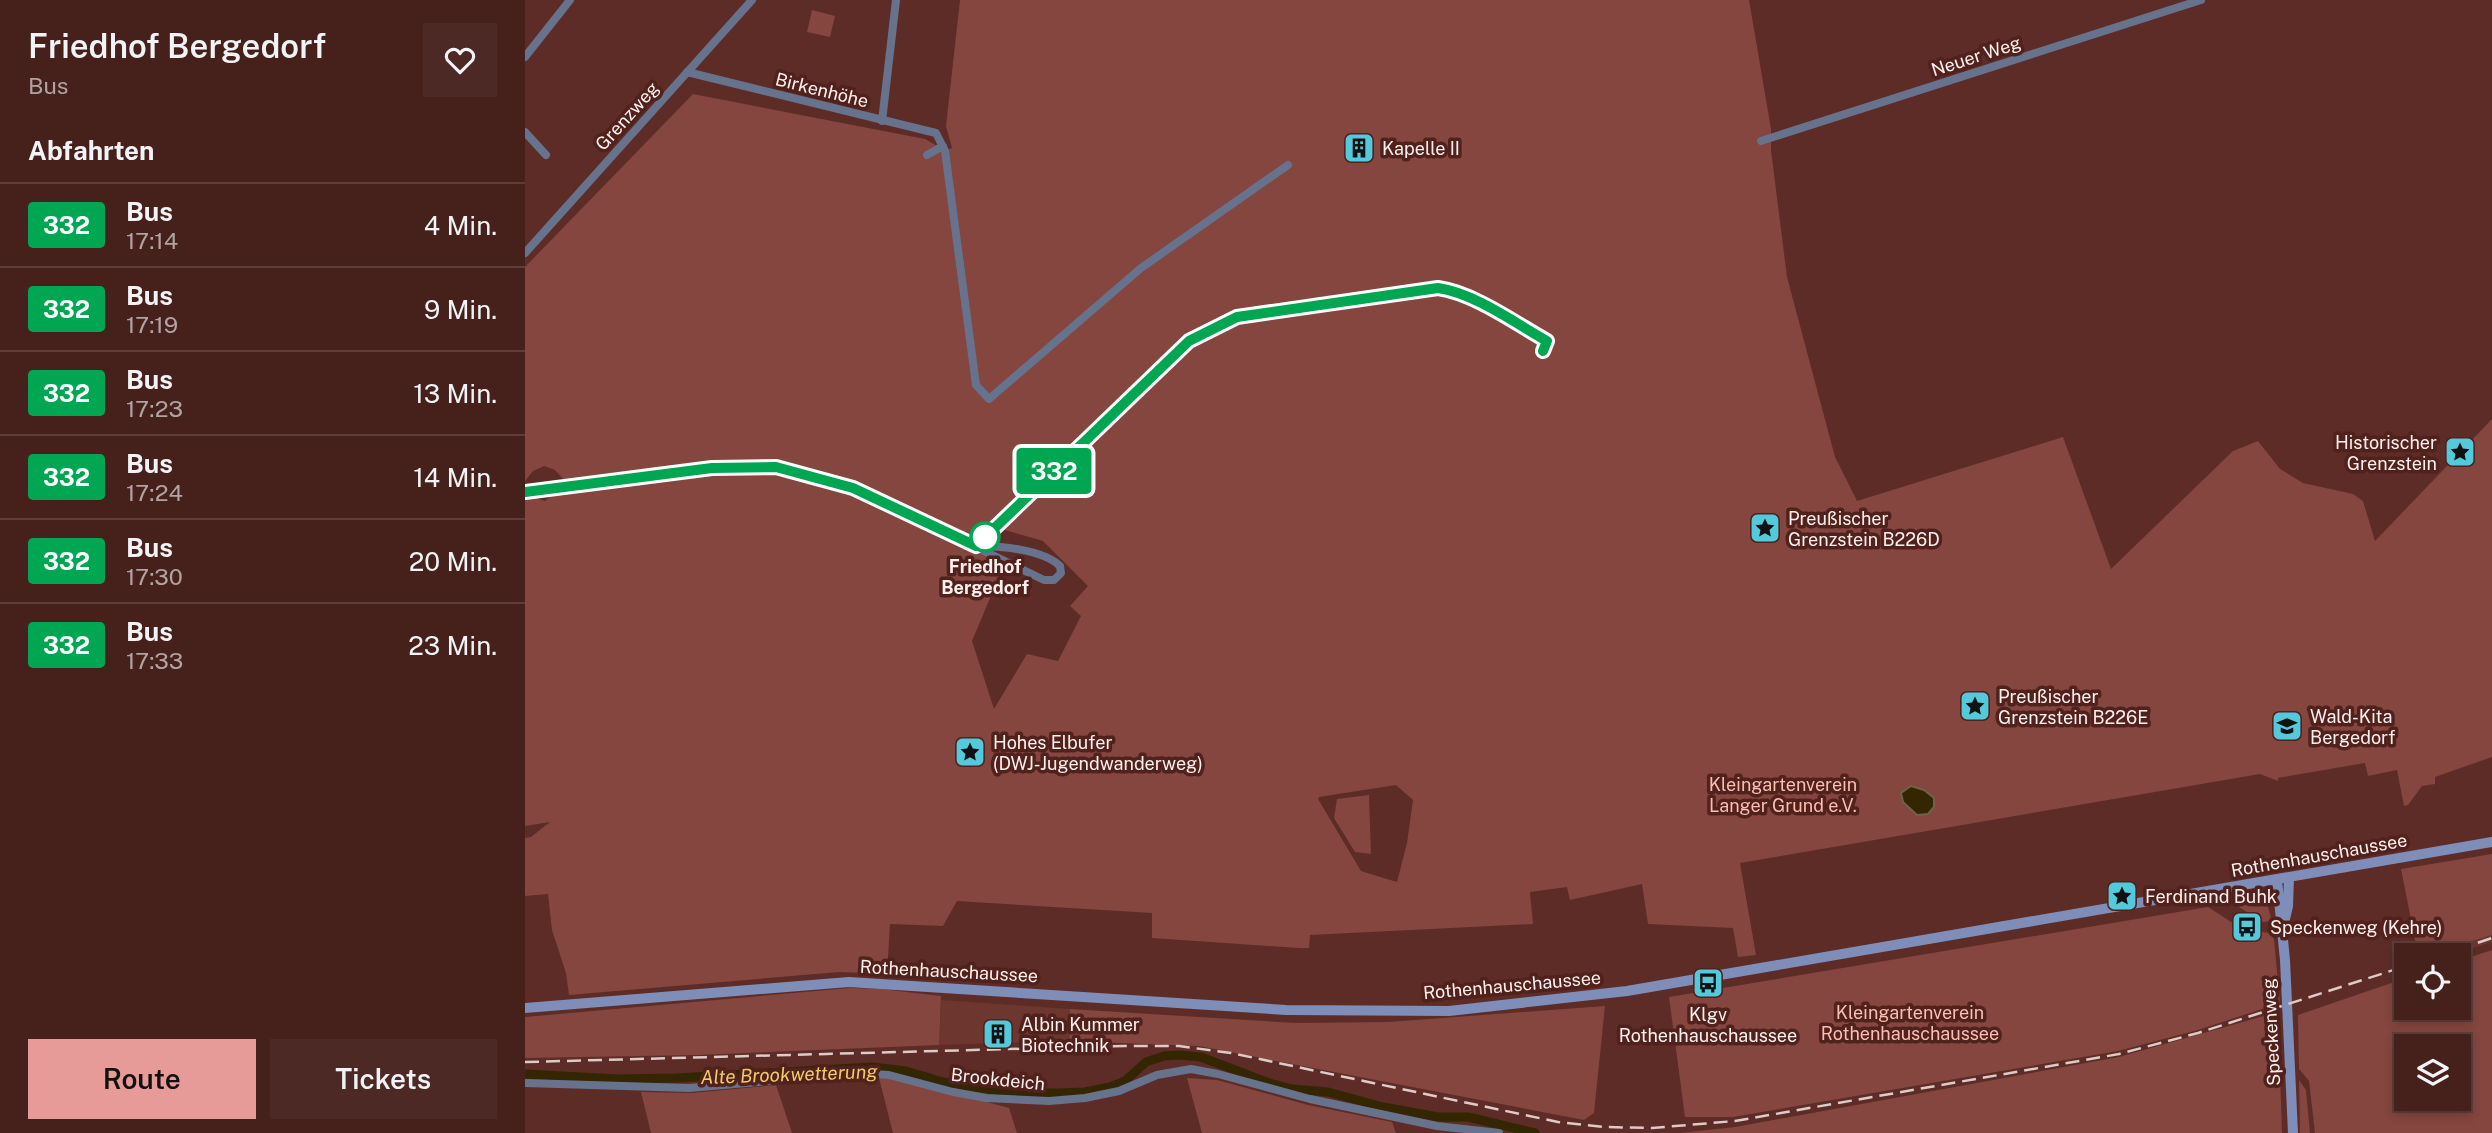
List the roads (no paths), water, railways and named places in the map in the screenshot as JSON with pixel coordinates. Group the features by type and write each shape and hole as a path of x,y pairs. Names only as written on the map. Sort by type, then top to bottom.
{"main road":[{"name":"Rothenhauschaussee","path":"525,1009 849,982 1286,1010 1449,1011 1627,991 2492,842"},
{"name":"Speckenweg","path":"2283,929 2288,906 2289,877"},
{"name":"Speckenweg","path":"2277,880 2283,929 2293,1133"}],"street":[{"path":"525,57 571,0"},
{"name":"Grenzweg","path":"525,253 752,0"},
{"path":"882,121 896,0"},
{"name":"Neuer Weg","path":"1761,141 2201,0"},
{"name":"Birkenhöhe","path":"687,72 936,133 943,146"},
{"path":"525,132 546,155"},
{"path":"927,155 943,146 976,384 989,399 1141,268 1288,165"},
{"path":"525,492 712,468 776,467 853,488 1044,580 1054,580 1061,573 1060,565 1048,557 999,546 976,546"},
{"name":"Brookdeich","path":"525,1083 689,1088 859,1073 889,1075 986,1098 1049,1101 1085,1098 1119,1091 1157,1075 1191,1069 1310,1099 1425,1123 1499,1133"}],"waterway":[{"name":"Alte Brookwetterung","path":"525,1074 617,1079 677,1078 872,1067 906,1071 943,1082 1014,1093 1059,1093 1110,1087 1125,1081 1146,1062 1164,1056 1179,1055 1201,1057 1292,1089 1328,1092 1383,1107 1438,1117 1468,1117 1535,1133"}],"railway":[{"path":"2471,945 2492,938"},
{"path":"525,1062 1179,1046 1231,1053 1558,1122 1652,1128 1735,1121 2119,1054 2198,1033 2394,970"}],"place":[{"name":"Kapelle II","path":"1359,148"},
{"name":"Historischer Grenzstein","path":"2460,452"},
{"name":"Preußischer Grenzstein B226D","path":"1765,528"},
{"name":"Friedhof Bergedorf","path":"985,537"},
{"name":"Preußischer Grenzstein B226E","path":"1975,706"},
{"name":"Wald-Kita Bergedorf","path":"2287,726"},
{"name":"Hohes Elbufer (DWJ-Jugendwanderweg)","path":"970,752"},
{"name":"Ferdinand Buhk","path":"2122,896"},
{"name":"Speckenweg (Kehre)","path":"2247,927"},
{"name":"Klgv Rothenhauschaussee","path":"1708,983"},
{"name":"Albin Kummer Biotechnik","path":"998,1034"}],"park label":[{"name":"Kleingartenverein Langer Grund e.V.","path":"1783,794"},
{"name":"Kleingartenverein Rothenhauschaussee","path":"1910,1022"}]}
